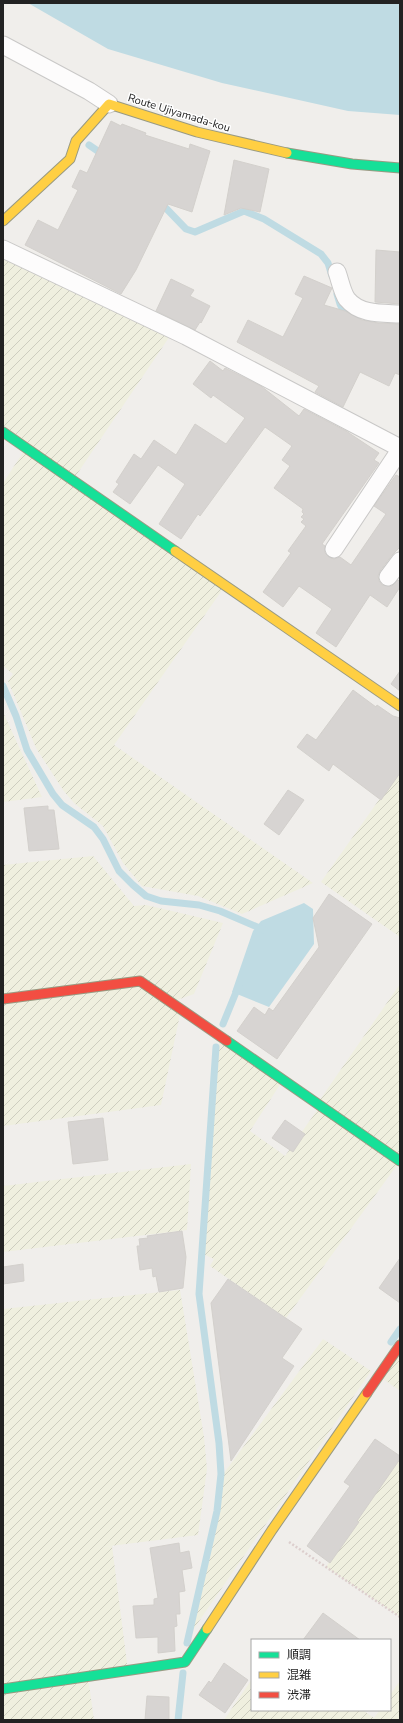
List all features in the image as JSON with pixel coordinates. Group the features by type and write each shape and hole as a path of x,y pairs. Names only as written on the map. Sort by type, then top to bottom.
{"street":[{"path":"3,45 89,91 109,104 76,141 70,159 3,221"},
{"name":"Route Ujiyamada-kou","path":"109,104 210,136 265,149 316,158 400,168"},
{"path":"3,249 186,336 400,449 334,549"},
{"path":"337,272 346,298 354,306 368,312 400,314"},
{"path":"3,432 400,706"},
{"path":"388,577 400,561"},
{"path":"3,999 140,981 400,1161"},
{"path":"3,1689 184,1662 272,1530 400,1345"}],"path":[{"path":"272,1530 400,1617"}],"green space":[{"path":"3,249 174,330 73,480 225,586 114,745 313,883 242,914 198,896 142,886 123,863 103,826 74,803 63,790 36,748 8,681 13,674 3,666 3,483 26,448 3,430"},
{"path":"3,712 42,797 3,802"},
{"path":"400,770 400,937 321,882"},
{"path":"93,856 134,906 146,905 223,923 194,994 171,1002 181,1010 161,1105 3,1126 3,865"},
{"path":"400,984 400,1161 286,1318 210,1266 214,1259 201,1253 220,1036 283,1080 250,1131 285,1156 320,1106 317,1104"},
{"path":"191,1164 187,1230 3,1252 3,1186"},
{"path":"180,1290 204,1437 207,1469 198,1535 94,1548 112,1546 128,1671 88,1677 94,1720 3,1720 3,1309"},
{"path":"323,1339 371,1371 193,1630 224,1473"},
{"path":"400,1345 400,1391 379,1376"},
{"path":"400,1456 400,1617 326,1567"},
{"path":"251,1680 251,1711 364,1711 374,1718 379,1711 391,1711 391,1694 400,1681 400,1720 224,1720"}],"water":[{"path":"28,3 400,3 400,115 348,111 222,83 108,49"},
{"path":"304,903 313,909 314,944 269,1007 232,992 253,931 261,921"}],"building":[{"path":"111,121 121,126 122,124 146,133 145,135 189,149 190,144 210,151 192,212 168,204 136,270 121,294 25,245 38,220 58,230 78,190 72,187 80,170 87,173"},
{"path":"234,160 269,169 260,212 241,208 224,215"},
{"path":"376,250 400,252 400,304 375,302"},
{"path":"304,276 332,288 324,305 345,311 362,320 378,323 400,324 400,375 395,373 389,386 360,372 343,407 315,392 319,386 237,342 248,320 283,337 303,298 295,294"},
{"path":"171,279 194,290 190,296 210,306 201,323 200,322 195,330 156,311"},
{"path":"210,361 223,371 225,368 261,386 299,416 304,409 346,431 379,453 374,460 379,463 322,544 325,546 325,553 329,557 334,559 340,557 351,565 386,514 374,506 396,475 400,477 400,547 392,555 378,576 382,585 392,586 398,580 400,582 400,587 387,607 370,595 336,647 316,633 332,609 299,586 283,607 263,592 291,553 288,551 306,526 301,522 304,519 301,517 304,514 302,512 303,509 274,488 290,466 282,460 292,446 265,427 200,516 198,514 181,539 159,524 185,484 158,465 130,504 113,492 119,484 116,482 134,454 141,459 154,440 176,455 195,424 226,444 245,418 213,395 211,398 193,384"},
{"path":"400,671 400,691 391,684"},
{"path":"353,690 376,707 377,705 393,716 400,718 400,773 381,800 333,764 329,771 297,747 307,734 316,740"},
{"path":"288,790 304,800 279,835 264,824"},
{"path":"48,806 48,810 54,810 59,849 29,851 24,808"},
{"path":"329,894 372,924 277,1059 237,1031 254,1007 265,1015 269,1008 273,1011 319,947 313,918"},
{"path":"103,1118 108,1160 73,1164 68,1122"},
{"path":"285,1120 305,1134 293,1152 272,1138"},
{"path":"182,1231 186,1257 183,1288 159,1292 156,1276 153,1277 152,1268 140,1270 137,1246 140,1246 139,1239 148,1238 147,1236"},
{"path":"400,1258 400,1303 379,1288"},
{"path":"23,1264 24,1281 3,1284 3,1267"},
{"path":"228,1279 302,1329 282,1358 294,1366 231,1461 211,1303"},
{"path":"375,1439 400,1456 400,1459 330,1563 307,1546 350,1486 344,1482"},
{"path":"179,1543 180,1553 189,1551 192,1568 182,1570 185,1591 179,1592 180,1614 176,1614 177,1626 174,1627 175,1651 158,1653 158,1637 136,1638 133,1606 154,1605 154,1599 158,1598 150,1548"},
{"path":"323,1613 359,1639 304,1639"},
{"path":"224,1663 248,1680 225,1713 199,1695 209,1681 211,1683"},
{"path":"147,1696 169,1697 169,1720 145,1720"}],"waterway":[{"path":"89,145 105,156"},
{"path":"160,202 186,229 195,232 244,211 264,219 321,254 328,263 332,276"},
{"path":"337,294 346,317"},
{"path":"3,686 16,716 27,750 53,794 62,805 94,827 103,839 119,871 133,885 146,896 161,901 199,905 220,911 264,930"},
{"path":"223,1024 239,985"},
{"path":"187,1643 217,1511 221,1474 219,1443 199,1294 216,1047"},
{"path":"391,1342 400,1329"},
{"path":"178,1720 183,1673"}],"traffic: fast":[{"path":"287,153 352,164 400,168"},
{"path":"3,432 175,551"},
{"path":"227,1041 400,1161"},
{"path":"3,1689 185,1662 207,1629"}],"traffic: slow":[{"path":"3,221 70,159 76,141 109,104 197,132 287,153"},
{"path":"175,551 400,706"},
{"path":"207,1629 272,1530 367,1393"}],"traffic: jam":[{"path":"3,999 140,981 227,1041"},
{"path":"367,1393 400,1345"}]}
